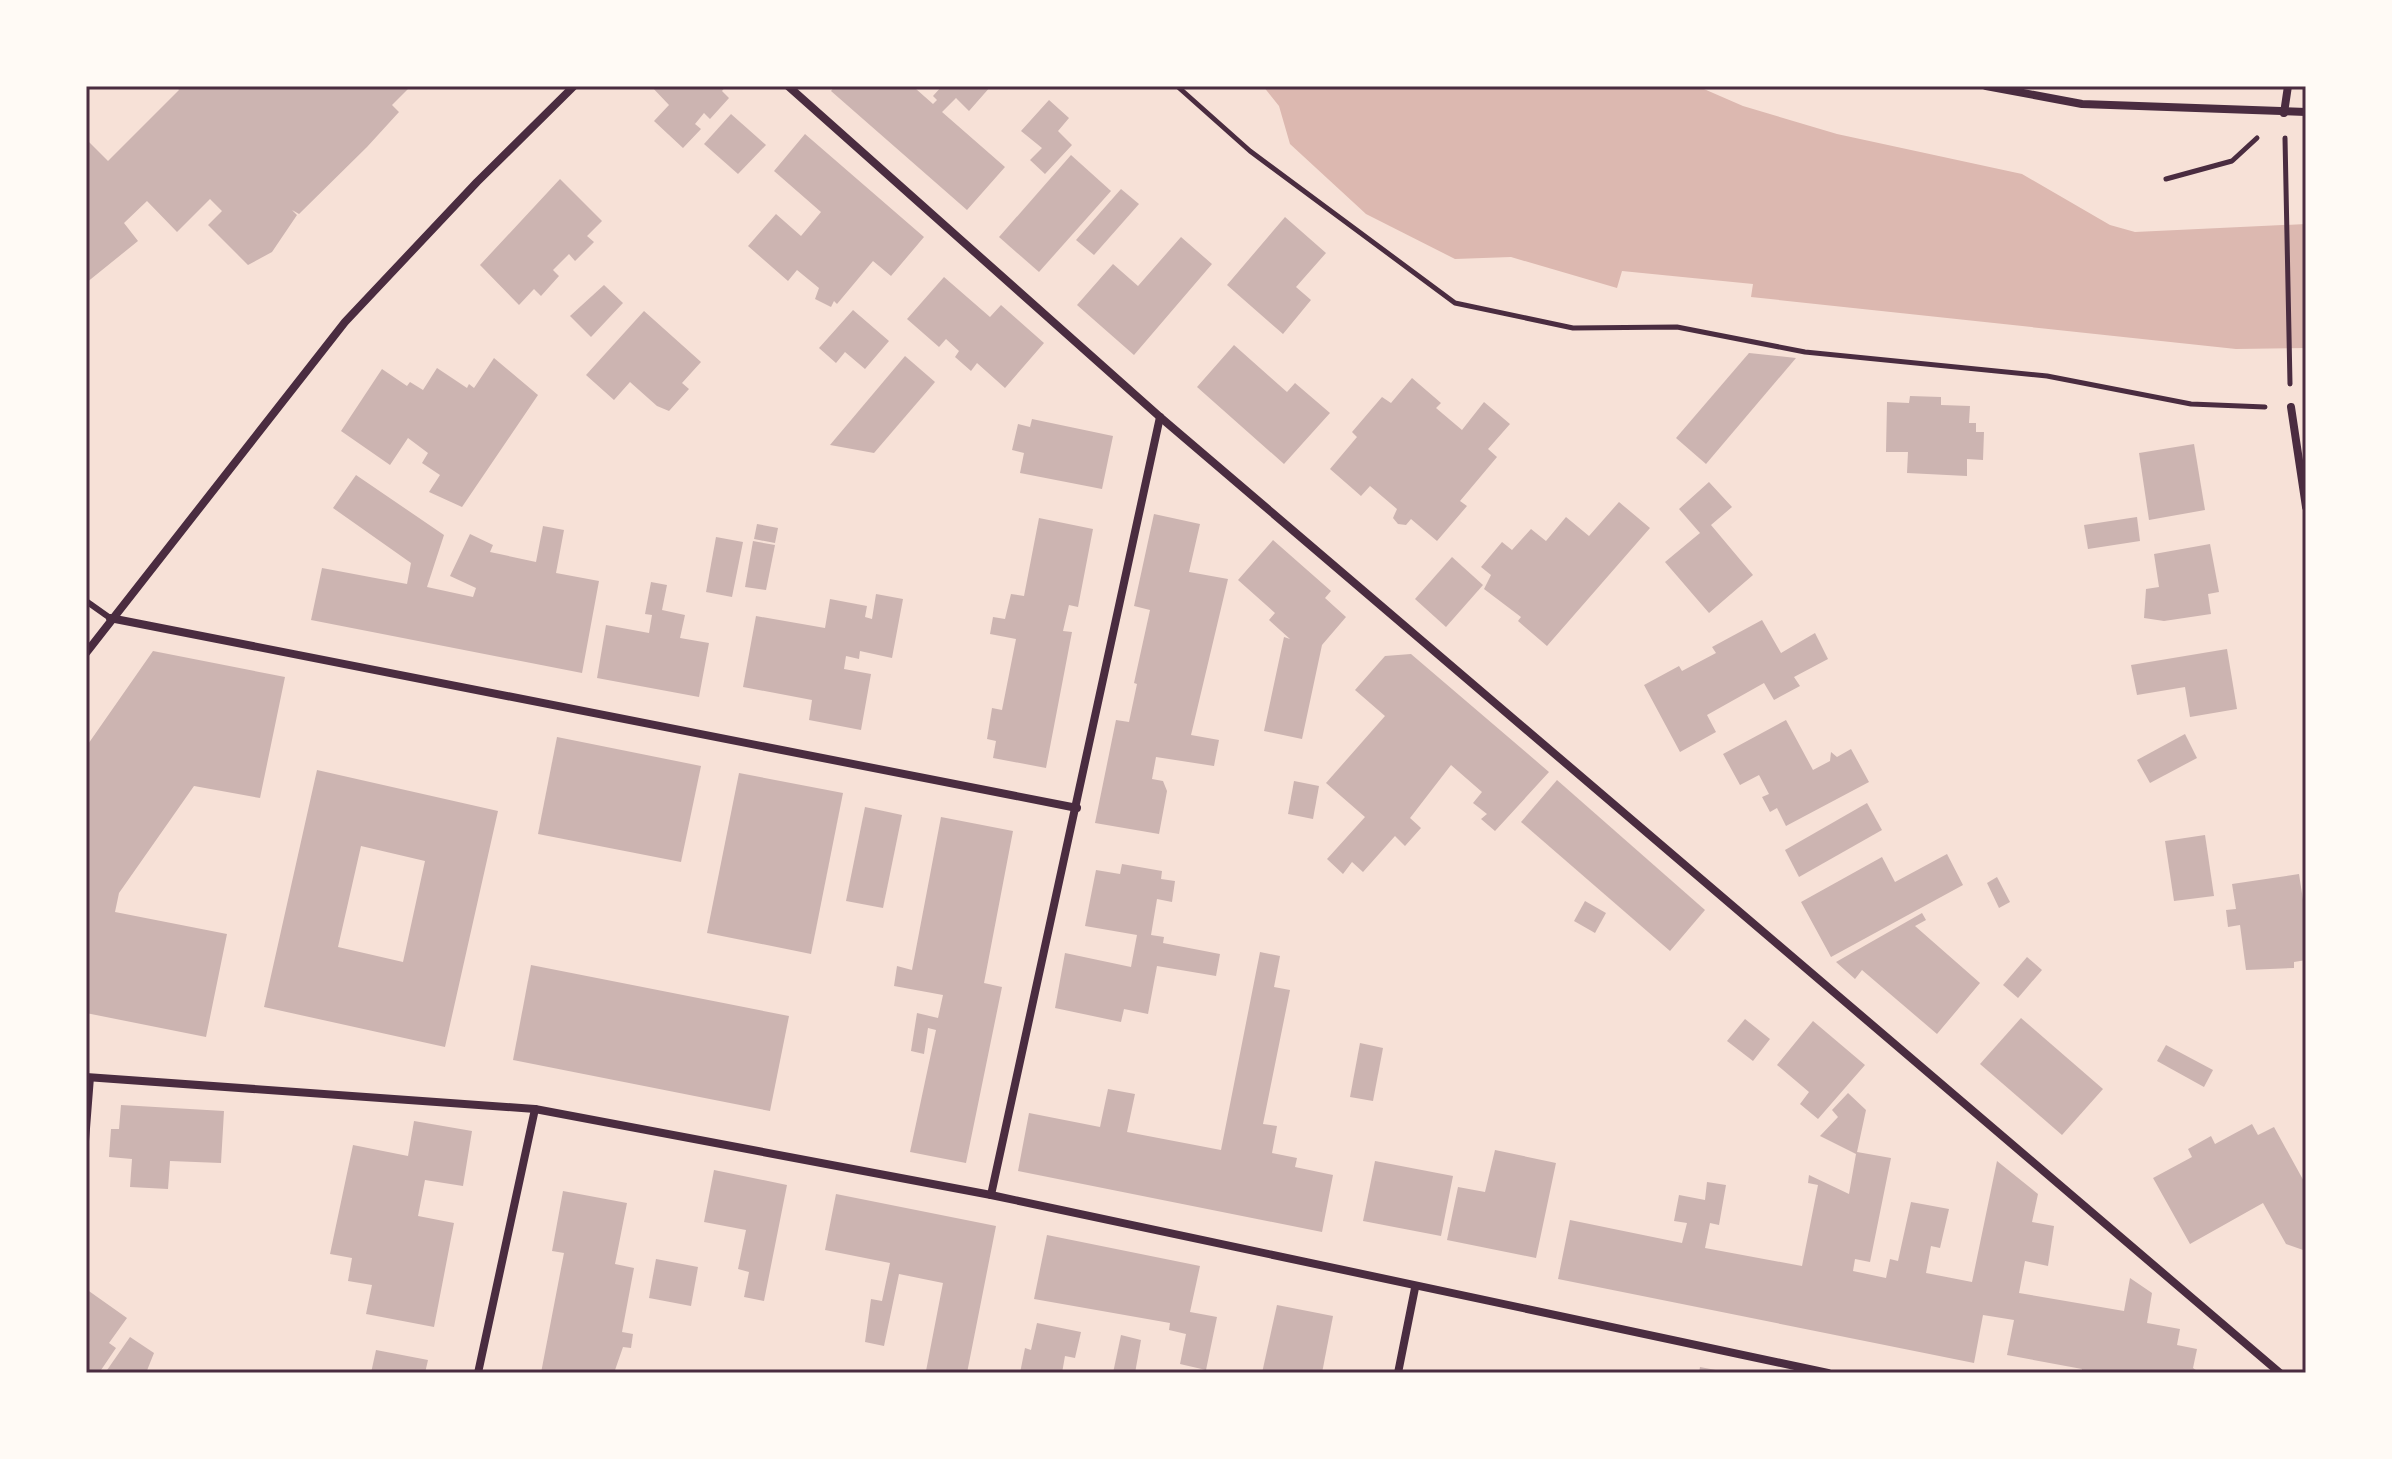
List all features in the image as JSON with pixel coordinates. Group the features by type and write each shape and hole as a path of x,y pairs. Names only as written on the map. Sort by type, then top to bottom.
{"street":[{"path":"86,653 110,618 345,322 477,182 574,86"},
{"path":"788,86 1160,417 2280,1373"},
{"path":"1986,86 2082,104 2306,112"},
{"path":"2284,113 2288,86"},
{"path":"2291,407 2306,507"},
{"path":"991,1195 1160,417"},
{"path":"110,618 1077,808"},
{"path":"89,1077 535,1109 991,1195 1415,1288 1828,1373"},
{"path":"478,1373 535,1109"},
{"path":"1398,1373 1415,1288"}],"lane":[{"path":"86,601 110,618"},
{"path":"86,1141 89,1077"}],"path":[{"path":"1177,86 1250,151 1455,303 1573,328 1677,327 1805,352 2047,376 2191,404 2291,407"},
{"path":"2166,179 2232,161 2284,113"},
{"path":"2284,113 2290,376"}],"shaded area":[{"path":"1263,86 1697,86 1743,106 1837,134 2022,174 2110,225 2135,232 2306,224 2306,348 2236,349 1751,297 1753,284 1622,271 1617,288 1511,257 1455,259 1366,214 1290,144 1279,106"}],"building":[{"path":"176,86 411,86 392,105 399,112 367,147 299,214 292,210 297,215 272,252 248,265 208,225 222,211 210,199 177,232 147,201 124,223 138,241 86,283 86,144 89,142 108,161 179,90"},
{"path":"651,86 726,86 722,91 729,98 710,119 704,113 695,124 701,129 683,148 654,121 669,105"},
{"path":"835,86 918,86 916,89 933,104 937,100 933,96 942,86 991,86 969,111 956,98 942,112 1005,167 967,210 831,91"},
{"path":"1049,100 1069,118 1058,131 1072,145 1045,174 1030,160 1042,148 1021,131"},
{"path":"731,114 766,145 738,174 704,144"},
{"path":"805,134 924,237 891,276 873,261 837,304 834,301 831,307 815,299 819,288 797,270 788,281 748,246 776,214 801,236 821,212 774,171"},
{"path":"1071,155 1111,191 1039,272 999,237"},
{"path":"560,179 602,221 587,236 594,242 575,261 569,254 553,270 559,276 541,296 534,289 519,305 480,265"},
{"path":"1121,189 1139,204 1094,255 1076,240"},
{"path":"1285,217 1326,253 1296,287 1311,300 1283,334 1227,285"},
{"path":"1181,237 1212,264 1134,355 1077,305 1113,264 1138,286"},
{"path":"944,277 990,317 1001,305 1044,343 1005,388 977,363 971,371 955,357 959,351 946,339 939,347 907,319"},
{"path":"604,285 623,303 591,337 570,316"},
{"path":"853,310 889,341 865,369 845,352 836,363 819,348"},
{"path":"644,311 701,362 682,383 689,389 669,411 657,406 630,382 614,400 586,375"},
{"path":"1234,345 1287,392 1295,383 1330,413 1284,464 1197,387"},
{"path":"1749,353 1796,358 1706,464 1676,438"},
{"path":"905,356 935,382 874,453 830,445"},
{"path":"494,358 538,395 462,507 429,492 440,475 422,463 428,453 408,438 390,465 341,431 382,369 407,386 410,382 423,390 437,368 467,388 469,384 474,388"},
{"path":"1412,378 1441,403 1436,408 1462,430 1484,402 1510,424 1488,449 1497,457 1460,501 1467,506 1437,541 1411,519 1406,525 1398,524 1393,518 1397,509 1370,486 1361,496 1330,469 1357,437 1352,432 1382,397 1391,403"},
{"path":"1910,396 1941,397 1941,405 1970,406 1969,423 1976,423 1976,432 1984,432 1983,460 1967,459 1967,476 1907,473 1908,452 1886,452 1887,402 1909,403"},
{"path":"1032,419 1113,436 1102,489 1020,473 1024,453 1012,450 1018,424 1030,427"},
{"path":"2194,444 2205,510 2149,520 2139,453"},
{"path":"356,475 444,535 427,587 473,597 476,588 450,576 470,534 493,545 490,552 536,562 543,526 564,530 556,573 599,581 582,673 311,620 322,568 407,584 411,563 333,508"},
{"path":"1709,482 1732,507 1711,525 1753,575 1709,613 1665,562 1700,533 1679,509"},
{"path":"1619,502 1650,528 1547,646 1518,621 1521,617 1484,589 1491,575 1481,567 1502,542 1512,550 1531,529 1546,541 1566,517 1589,536"},
{"path":"1154,514 1200,524 1189,572 1228,579 1191,735 1219,740 1214,766 1156,757 1152,779 1163,781 1167,791 1159,834 1095,823 1116,720 1129,722 1137,684 1134,683 1150,610 1134,606"},
{"path":"2137,517 2140,541 2088,549 2084,525"},
{"path":"1039,518 1093,529 1078,607 1069,605 1063,631 1072,632 1046,768 993,758 996,741 987,739 992,708 1002,710 1016,639 990,634 993,617 1005,619 1011,594 1024,596"},
{"path":"757,524 778,528 775,543 754,539"},
{"path":"716,537 743,542 732,597 706,592"},
{"path":"1273,540 1331,591 1325,598 1346,617 1322,645 1302,739 1264,731 1284,637 1290,639 1269,620 1275,613 1238,580"},
{"path":"753,541 775,545 766,590 745,587"},
{"path":"2210,544 2219,592 2208,594 2211,614 2164,621 2144,618 2146,589 2159,587 2154,554"},
{"path":"1452,557 1483,585 1446,627 1415,599"},
{"path":"651,582 667,585 662,610 685,615 680,638 709,643 699,697 597,678 606,625 649,633 652,615 645,614"},
{"path":"876,594 903,599 892,658 860,651 859,659 846,656 844,669 871,674 861,730 809,720 812,700 743,687 756,616 825,628 830,599 867,606 865,617 872,619"},
{"path":"1762,620 1781,653 1815,633 1828,659 1794,677 1800,686 1774,700 1764,683 1707,715 1716,732 1680,752 1644,685 1679,666 1682,671 1716,653 1712,647"},
{"path":"2227,649 2237,709 2190,717 2185,687 2137,695 2131,665"},
{"path":"153,651 285,677 260,798 194,786 119,893 115,912 227,934 206,1037 86,1013 86,747"},
{"path":"1411,654 1549,772 1495,831 1481,819 1487,814 1473,803 1482,792 1451,765 1410,818 1421,828 1405,846 1395,836 1363,872 1352,862 1343,874 1327,859 1365,817 1326,783 1385,716 1355,690 1385,656"},
{"path":"1786,720 1813,770 1830,761 1831,752 1837,757 1851,749 1869,782 1786,826 1777,808 1770,812 1762,797 1769,794 1759,775 1740,785 1723,754"},
{"path":"2185,734 2197,758 2150,783 2137,760"},
{"path":"557,737 701,766 681,862 538,834"},
{"path":"317,770 498,811 445,1047 264,1007","holes":["361,846 425,861 403,962 338,947"]},
{"path":"739,773 843,793 811,954 707,933"},
{"path":"1557,780 1705,910 1670,951 1521,822"},
{"path":"1294,781 1319,786 1313,819 1288,814"},
{"path":"1867,803 1882,830 1799,877 1785,850"},
{"path":"865,807 902,815 883,908 846,901"},
{"path":"941,817 1013,831 984,983 1002,987 966,1163 910,1152 936,1030 928,1028 924,1054 911,1051 917,1013 938,1018 943,995 894,986 897,966 912,970"},
{"path":"2205,835 2214,896 2174,901 2165,841"},
{"path":"1947,854 1963,885 1831,957 1801,902 1882,857 1895,882"},
{"path":"1122,864 1162,871 1161,879 1175,881 1172,902 1157,899 1151,935 1164,937 1163,943 1220,954 1216,976 1157,966 1148,1014 1124,1009 1121,1022 1055,1008 1065,953 1131,967 1137,935 1085,926 1096,870 1120,874"},
{"path":"2299,874 2303,900 2306,899 2306,960 2294,962 2294,968 2246,970 2240,925 2228,927 2226,910 2236,909 2232,884"},
{"path":"1997,877 2010,902 1999,908 1987,883"},
{"path":"1585,901 1606,913 1595,933 1574,921"},
{"path":"1922,913 1926,920 1915,926 1980,983 1937,1034 1862,970 1855,979 1836,962"},
{"path":"1260,952 1280,956 1274,987 1290,990 1263,1124 1277,1126 1272,1153 1297,1158 1295,1167 1333,1175 1322,1232 1018,1171 1029,1113 1100,1127 1108,1089 1135,1094 1127,1132 1221,1150"},
{"path":"2027,957 2042,970 2018,998 2003,985"},
{"path":"531,965 789,1016 770,1111 513,1060"},
{"path":"2021,1018 2103,1089 2062,1135 1980,1064"},
{"path":"1745,1019 1770,1039 1753,1061 1727,1041"},
{"path":"1813,1021 1865,1065 1818,1119 1800,1104 1809,1092 1777,1065"},
{"path":"1360,1043 1383,1048 1373,1101 1350,1097"},
{"path":"2166,1045 2213,1070 2204,1087 2157,1061"},
{"path":"1848,1093 1866,1110 1857,1152 1891,1158 1870,1262 1855,1259 1853,1271 1886,1278 1890,1259 1898,1261 1911,1202 1949,1209 1940,1248 1931,1246 1926,1273 1972,1282 1997,1161 2038,1194 2032,1222 2054,1226 2048,1266 2025,1261 2019,1293 2124,1311 2130,1278 2152,1293 2147,1323 2180,1329 2177,1345 2197,1349 2193,1368 2200,1373 2081,1373 2082,1369 2007,1355 2014,1320 1983,1315 1974,1363 1558,1279 1570,1220 1682,1243 1687,1223 1674,1221 1679,1195 1705,1200 1707,1182 1726,1185 1719,1225 1710,1223 1705,1248 1802,1266 1818,1185 1808,1183 1809,1175 1849,1194 1856,1154 1820,1136 1838,1117 1832,1110"},
{"path":"121,1105 224,1111 221,1163 170,1161 168,1189 130,1187 132,1159 109,1157 111,1129 119,1129"},
{"path":"414,1121 472,1131 463,1186 425,1180 418,1216 454,1223 434,1327 366,1314 372,1285 348,1281 352,1258 330,1254 353,1145 408,1156"},
{"path":"2252,1124 2258,1135 2274,1127 2306,1185 2306,1251 2286,1244 2263,1203 2190,1244 2153,1178 2192,1157 2188,1149 2211,1136 2215,1144"},
{"path":"1495,1150 1556,1163 1536,1258 1447,1240 1458,1187 1485,1192"},
{"path":"1375,1161 1453,1176 1441,1236 1363,1221"},
{"path":"714,1170 787,1185 764,1301 744,1297 749,1272 738,1269 746,1230 704,1222"},
{"path":"563,1191 627,1203 615,1264 634,1268 622,1332 633,1334 631,1348 623,1347 614,1373 541,1373 564,1253 552,1251"},
{"path":"836,1194 996,1226 967,1373 926,1371 943,1283 899,1274 884,1346 865,1342 871,1299 882,1301 890,1263 825,1250"},
{"path":"1047,1235 1200,1266 1190,1312 1217,1317 1206,1370 1180,1364 1186,1334 1169,1330 1170,1323 1034,1299"},
{"path":"656,1259 698,1267 691,1306 649,1298"},
{"path":"86,1289 127,1318 109,1343 116,1348 99,1373 86,1373"},
{"path":"1277,1305 1333,1316 1322,1373 1262,1373"},
{"path":"1037,1323 1081,1332 1075,1358 1065,1356 1062,1373 1020,1373 1025,1348 1031,1350"},
{"path":"1121,1335 1141,1340 1135,1373 1113,1373"},
{"path":"130,1337 154,1353 146,1373 105,1373"},
{"path":"376,1350 428,1360 425,1373 371,1373"},
{"path":"1700,1367 1726,1372 1699,1373"}]}
